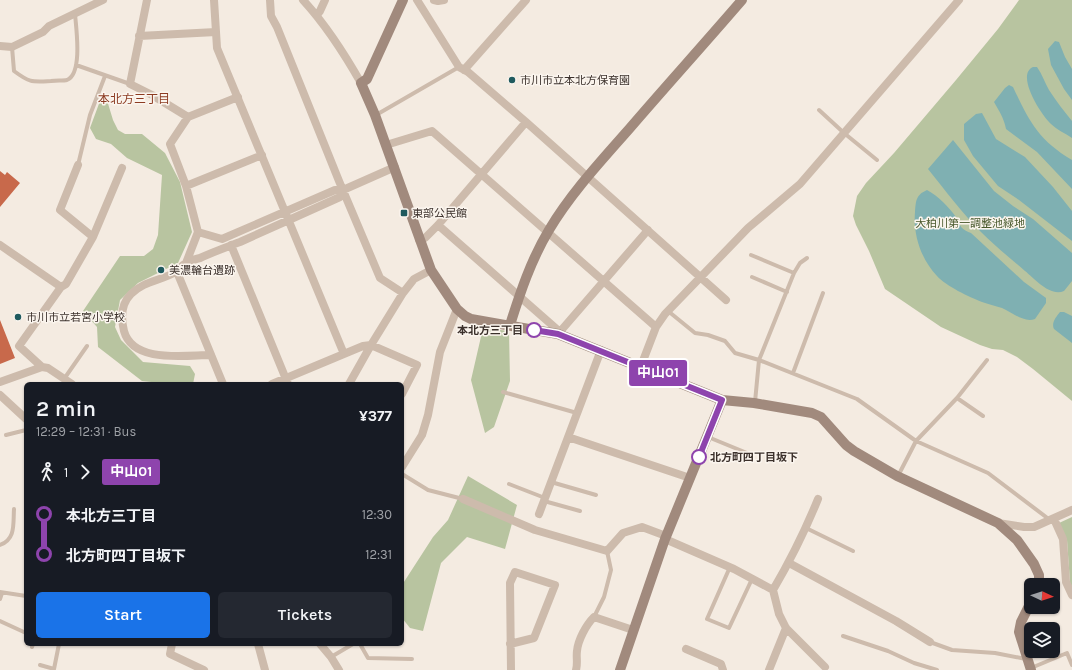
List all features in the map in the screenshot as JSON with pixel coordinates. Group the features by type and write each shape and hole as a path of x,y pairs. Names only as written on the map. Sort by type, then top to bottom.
{"street":[{"path":"0,46 12,47 43,32 49,26 103,0"},
{"path":"147,0 130,84 152,95 188,118"},
{"path":"214,0 217,48 344,354"},
{"path":"270,0 271,16 277,27 380,278 403,293"},
{"path":"303,0 317,15 351,64 361,83 395,167 431,270 457,309 465,316 471,319 559,333 722,400 754,403 812,413 821,417 846,445 854,451 897,476 998,523 1034,527 1072,510"},
{"path":"317,15 325,0"},
{"path":"361,83 367,79 403,0"},
{"path":"417,0 461,68 588,176 726,300"},
{"path":"434,0 444,0"},
{"path":"461,68 526,0"},
{"path":"510,326 519,296 533,262 562,208 588,176 742,0"},
{"path":"641,366 656,327 668,311 748,228 800,184 959,0"},
{"path":"139,36 216,32"},
{"path":"186,263 198,232 186,186 170,144 188,118 238,97"},
{"path":"420,240 425,238 438,225 526,122"},
{"path":"386,145 432,131 656,327"},
{"path":"186,186 262,155"},
{"path":"78,165 60,210 93,237"},
{"path":"198,232 222,238 340,197 343,190 395,167"},
{"path":"42,367 19,346 62,287 66,284 93,237 122,168"},
{"path":"211,355 159,356 149,354 138,349 125,335 122,325 122,315 125,303 130,295 140,286 177,272 186,263 231,245 287,216"},
{"path":"438,225 559,333"},
{"path":"559,333 648,230"},
{"path":"0,245 62,287"},
{"path":"231,245 287,381 344,354 363,346 371,345 417,365 404,390"},
{"path":"350,382 403,293 414,279 431,270"},
{"path":"177,272 222,382"},
{"path":"404,464 422,435 428,415 440,352 457,309"},
{"path":"538,514 601,350"},
{"path":"0,382 42,367 48,368 69,382"},
{"path":"0,395 24,417"},
{"path":"620,670 666,537 722,400"},
{"path":"568,437 690,478"},
{"path":"463,499 535,530 607,551 623,533 642,527 730,567 773,590"},
{"path":"818,499 789,564 773,590 779,614 786,628 825,667"},
{"path":"1052,520 1063,539 1066,582 1072,595"},
{"path":"998,523 1017,540 1034,564 1039,578"},
{"path":"789,564 896,621 930,642"},
{"path":"510,644 534,638 554,586 515,572 510,583 510,644 511,670"},
{"path":"1025,614 1021,622 1019,632 1030,666"},
{"path":"576,670 578,663 577,650 586,624 594,617 633,630"},
{"path":"769,670 786,628"},
{"path":"172,646 170,654 204,670"},
{"path":"259,646 265,670"},
{"path":"322,646 339,670"},
{"path":"686,649 721,664 723,670"}],"lane":[{"path":"12,47 14,71 26,80 35,82 67,80 72,76 76,65 78,47 75,14"},
{"path":"76,65 130,84"},
{"path":"375,115 461,68"},
{"path":"78,165 90,115 106,76"},
{"path":"819,110 877,160"},
{"path":"751,255 794,273"},
{"path":"754,403 759,360 794,273 800,263 807,258"},
{"path":"752,277 786,292"},
{"path":"792,373 823,293"},
{"path":"668,311 695,333 708,335 725,341 735,353 759,360 857,399 916,441 988,473 1052,520"},
{"path":"64,379 87,346"},
{"path":"897,476 916,441 957,398 987,360"},
{"path":"503,392 577,413"},
{"path":"957,398 983,416"},
{"path":"6,435 24,430"},
{"path":"707,437 747,453"},
{"path":"404,475 428,490 463,499"},
{"path":"551,482 596,495"},
{"path":"509,484 544,500 580,511"},
{"path":"0,545 7,542 12,536 14,509"},
{"path":"806,528 852,551"},
{"path":"594,617 604,596 611,570 607,551"},
{"path":"730,567 707,619 729,628 752,579"},
{"path":"0,600 1,592 24,596"},
{"path":"0,621 24,631"},
{"path":"843,636 888,651 914,663 937,670"},
{"path":"930,642 952,650 994,653 1030,666 1067,654 1072,666"},
{"path":"40,665 54,669 59,646"},
{"path":"331,657 350,646"},
{"path":"361,646 368,658 412,659"}],"green space":[{"name":"大柏川第一調整池緑地","path":"1019,0 1072,0 1072,401 1017,357 1003,350 992,349 980,345 941,327 885,289 853,216 857,196 866,183 894,153 956,80 998,29"},
{"path":"106,97 113,120 118,130 125,134 142,134 165,153 180,182 192,232 178,263 138,283 120,300 115,327 121,340 143,362 190,366 195,374 193,382 142,381 98,347 97,327 83,311 120,256 144,256 153,249 158,235 162,175 127,158 111,144 96,139 90,128 100,101"},
{"path":"483,328 509,331 510,381 494,427 485,433 471,380"},
{"path":"468,476 517,505 505,549 467,537 441,563 423,631 410,628 404,620 404,582 433,537 448,520"},
{"path":"1072,517 1072,587 1070,583 1067,540 1059,523"}],"water":[{"path":"1055,41 1059,42 1072,69 1072,100 1064,89 1051,65 1048,49"},
{"path":"1033,67 1037,67 1049,90 1072,121 1072,138 1056,128 1047,120 1032,96 1027,78 1028,71"},
{"path":"1009,85 1013,87 1024,110 1036,129 1060,153 1072,160 1072,189 1037,152 1006,129 1003,118 994,102"},
{"path":"982,113 996,139 1025,157 1053,187 1072,211 1072,241 1019,200 998,186 973,156 964,140 964,124 976,114"},
{"path":"953,140 994,191 1033,219 1072,253 1072,281 1064,291 1053,292 1043,286 997,247 967,217 928,169"},
{"path":"927,190 947,206 963,229 971,233 1024,282 1046,298 1046,303 1035,319 1023,319 1002,308 982,302 964,294 946,284 931,269 922,254 915,229 917,198"},
{"path":"1060,312 1064,312 1072,316 1072,343 1053,327 1054,322"}],"building":[{"path":"0,171 5,175 7,172 20,183 0,207"},
{"path":"0,320 15,358 0,364"}],"bus line":[{"name":"中山01","path":"534,330 558,334 641,366 722,400 699,457"}],"place":[{"name":"市川市立本北方保育園","path":"512,80"},
{"name":"東部公民館","path":"404,213"},
{"name":"美濃輪台遺跡","path":"161,270"},
{"name":"市川市立若宮小学校","path":"18,317"},
{"name":"本北方三丁目","path":"534,330"},
{"name":"北方町四丁目坂下","path":"699,457"}],"district":[{"name":"本北方三丁目","path":"134,99"}]}
